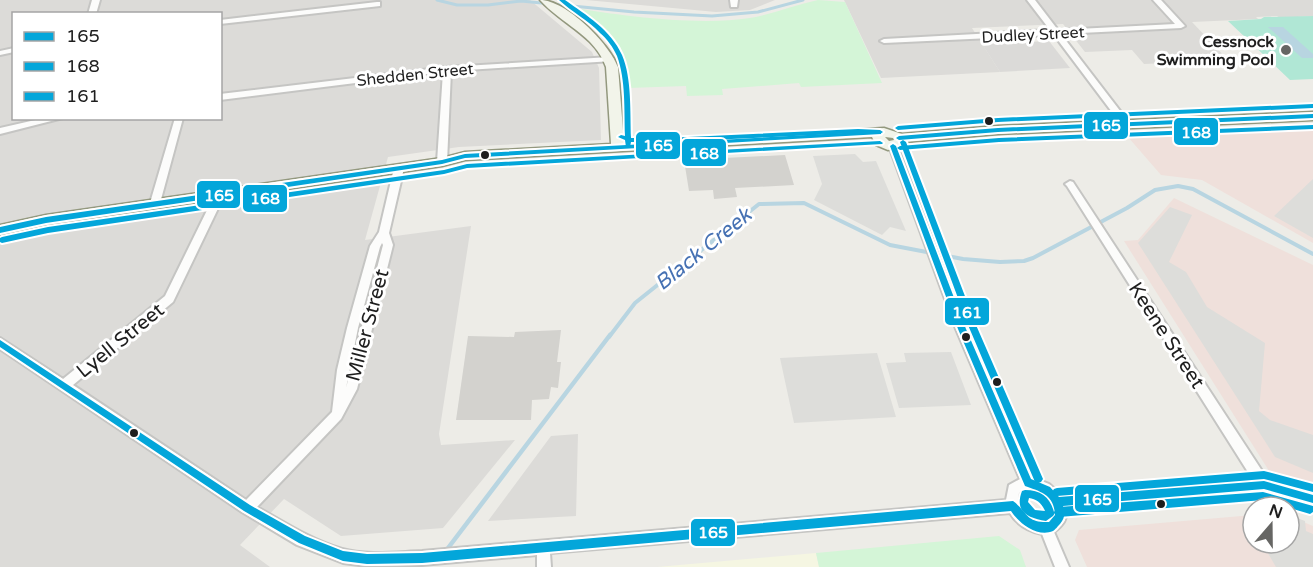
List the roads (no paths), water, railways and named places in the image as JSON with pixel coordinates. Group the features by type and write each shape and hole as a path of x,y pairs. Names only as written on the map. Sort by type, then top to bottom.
{"main road":[{"path":"549,3 593,39 610,59 618,147"},
{"path":"442,162 464,164 888,140 1121,118 1313,107"},
{"path":"998,130 1313,116"},
{"path":"1121,118 1149,124"},
{"path":"1102,126 1121,118"},
{"path":"0,230 46,220 442,162 465,156 618,147 888,140"},
{"path":"575,156 585,153 610,152 618,147 628,150 666,151"}],"street":[{"path":"1031,0 1121,118"},
{"name":"Dudley Street","path":"884,41 1181,26 1157,0"},
{"path":"222,22 377,4"},
{"name":"Shedden Street","path":"222,97 447,69 610,59"},
{"path":"442,162 447,69"},
{"path":"0,131 50,120"},
{"path":"155,203 178,120"},
{"path":"888,140 1028,483"},
{"name":"Miller Street","path":"247,508 337,415 352,385 388,245 384,233 399,168"},
{"name":"Keene Street","path":"1070,184 1264,485"},
{"name":"Lyell Street","path":"63,386 169,299 220,194"},
{"path":"0,342 247,508 302,540 343,556 367,559 422,558 1013,506"},
{"path":"1028,483 1045,488 1058,502 1060,517 1055,525 1046,528 1026,522 1013,506 1014,490 1017,486 1028,483"},
{"path":"1058,502 1264,485 1313,499"},
{"path":"1046,528 1062,567"},
{"path":"543,547 544,567"}],"water":[{"path":"1268,27 1283,27 1313,54 1313,58 1302,58"}],"waterway":[{"path":"437,0 457,5 488,5 521,1 634,12 712,16 758,12 803,0"},
{"name":"Black Creek","path":"609,337 635,303 759,204 804,203 890,245 963,259 1024,261 1127,208 1155,190 1178,186 1193,189 1313,254"},
{"name":"Black Creek","path":"445,552 610,335"}],"place":[{"name":"Cessnock Swimming Pool","path":"1286,50"}]}
